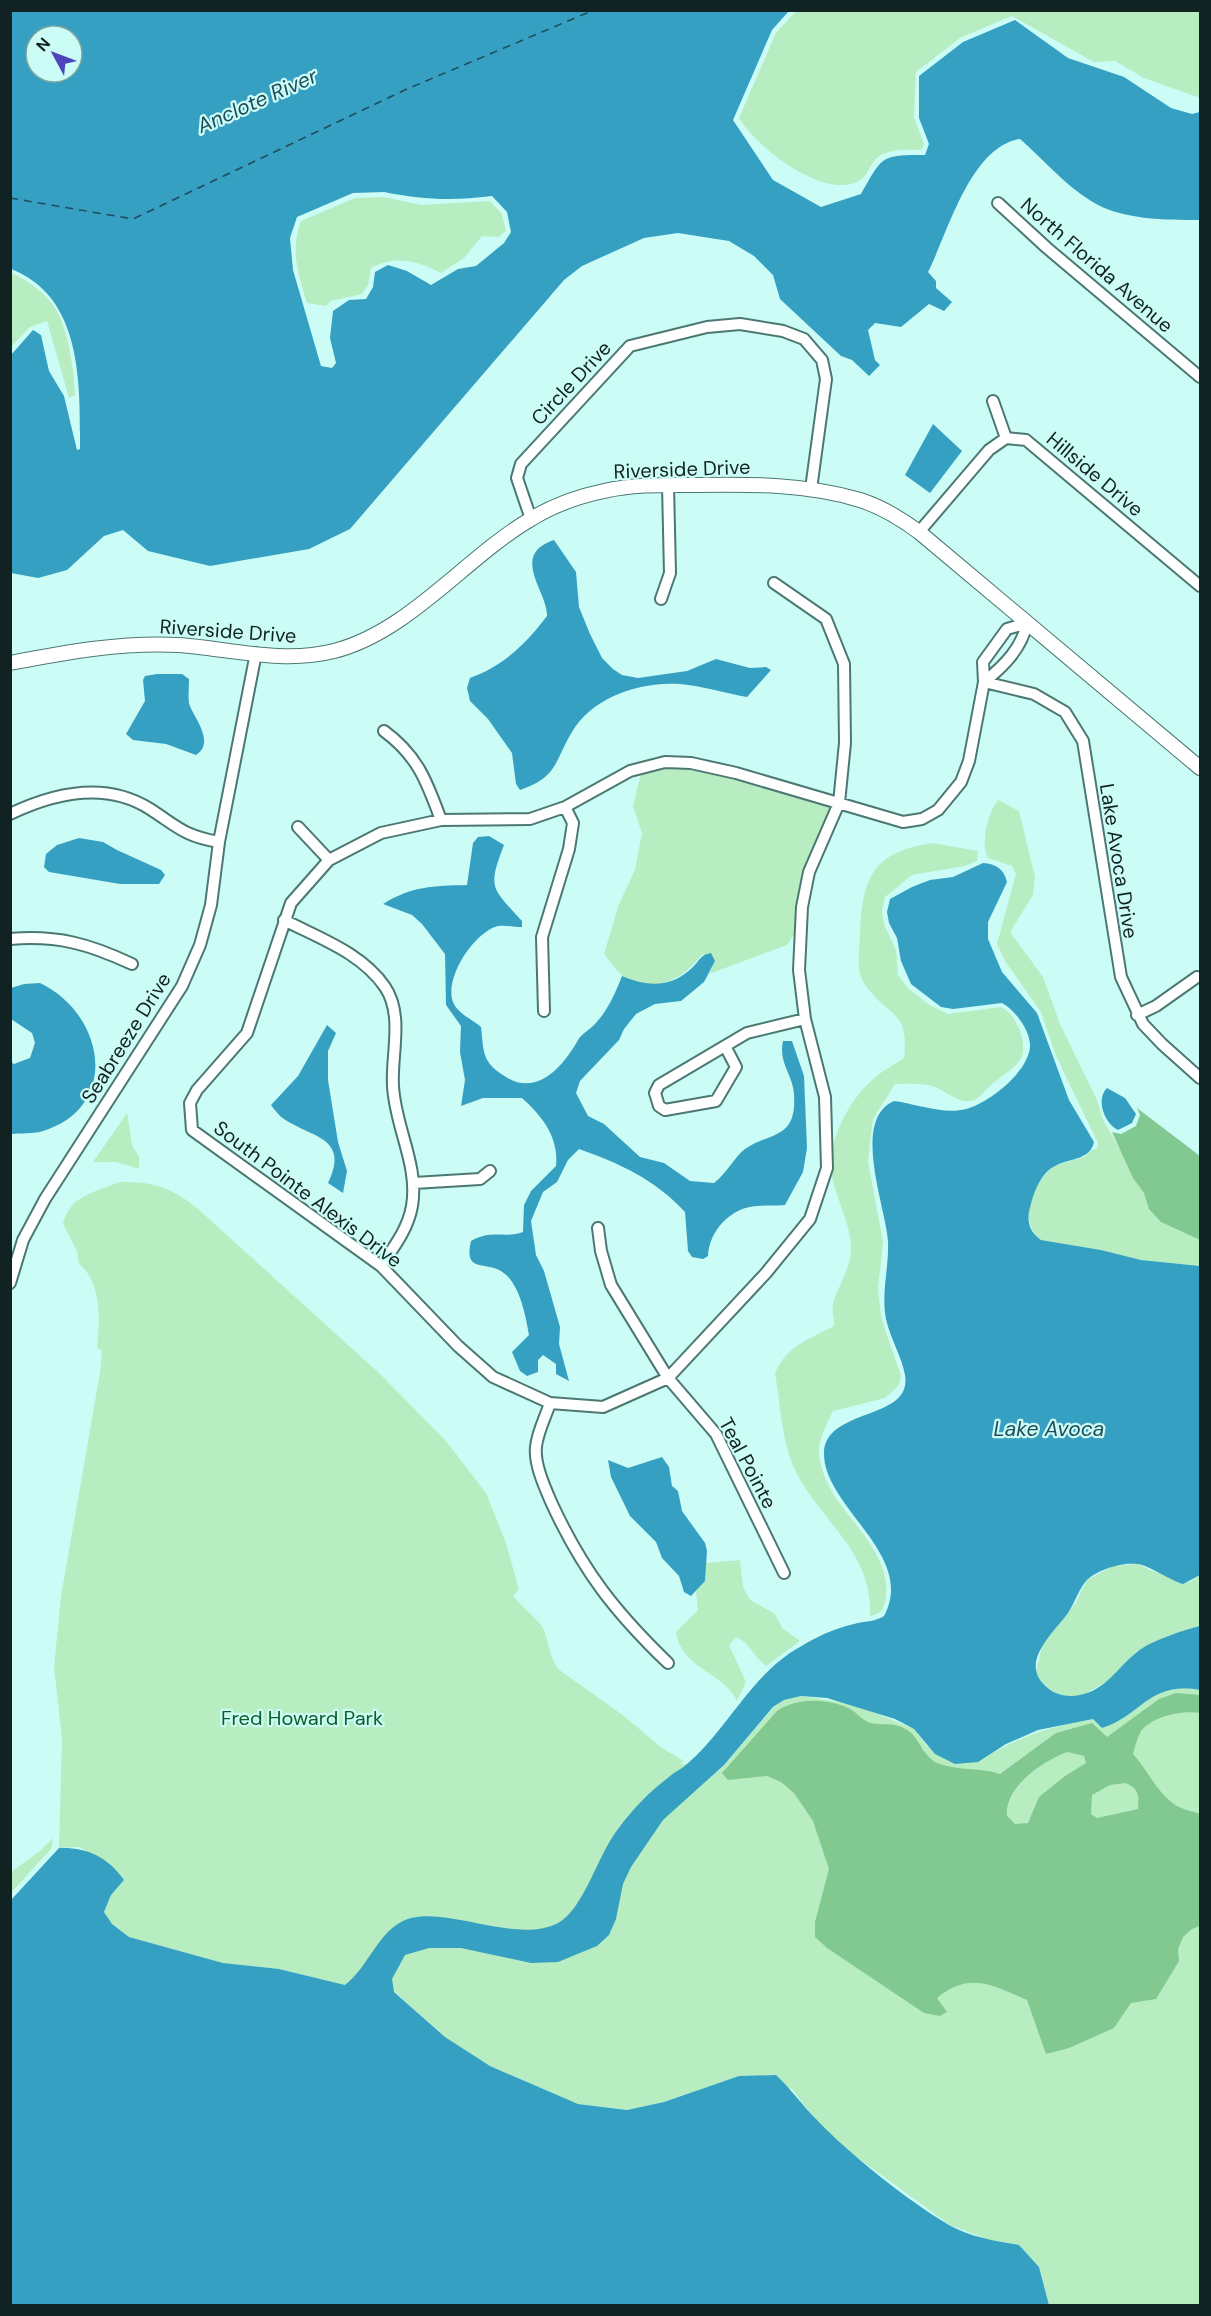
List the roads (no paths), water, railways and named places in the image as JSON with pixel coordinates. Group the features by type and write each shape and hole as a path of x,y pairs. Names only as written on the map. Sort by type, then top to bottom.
{"street":[{"name":"North Florida Avenue","path":"998,203 1047,248 1200,377"},
{"name":"Circle Drive","path":"531,519 517,478 521,464 630,346 707,327 740,324 783,331 804,339 818,354 826,379 811,489"},
{"path":"919,532 989,450 1006,438 993,401"},
{"name":"Hillside Drive","path":"1006,438 1026,440 1200,586"},
{"name":"Riverside Drive","path":"10,663 113,645 178,645 285,657 335,651 362,641 398,620 531,519 602,491 637,485 811,489 860,500 892,513 919,532 1200,768"},
{"path":"661,599 670,573 668,485"},
{"path":"774,583 826,619 844,664 845,743 839,802"},
{"path":"984,682 999,670 1024,639 1027,622"},
{"name":"South Pointe Alexis Drive","path":"839,802 809,872 802,907 799,970 805,1019 825,1097 827,1168 810,1219 766,1273 668,1378 603,1407 550,1403 493,1377 458,1346 381,1266 192,1130 190,1103 197,1090 247,1033 284,920 304,886 329,860 381,833 441,820 530,819 565,807 630,771 665,762 692,763 839,802 903,822 922,819 938,810 961,782 969,761 984,682 983,662 1007,629 1027,622"},
{"name":"Seabreeze Drive","path":"10,1282 23,1239 45,1198 182,986 200,945 211,905 219,842 256,654"},
{"name":"Lake Avoca Drive","path":"984,682 1034,694 1065,712 1083,741 1121,977 1137,1015 1162,1044 1200,1078"},
{"path":"384,731 402,744 424,773 441,820"},
{"path":"10,814 38,801 60,795 91,792 118,795 148,807 183,833 195,838 219,842"},
{"path":"544,1011 542,937 570,841 573,823 565,807"},
{"path":"298,827 329,860"},
{"path":"284,920 346,951 368,968 386,989 394,1018 393,1086 396,1113 408,1152 414,1183 412,1207 407,1225 381,1266"},
{"path":"10,939 37,937 92,946 132,964"},
{"path":"1137,1015 1156,1006 1197,977"},
{"path":"724,1046 736,1066 716,1101 665,1110 659,1106 655,1093 659,1085 724,1046 747,1033 805,1019"},
{"path":"414,1183 480,1179 490,1171"},
{"name":"Teal Pointe","path":"598,1228 611,1284 668,1378 716,1434 784,1573"},
{"path":"550,1403 536,1448 544,1485 567,1537 601,1591 629,1626 668,1663"}],"water":[{"name":"Anclote River","path":"10,11 789,11 772,30 733,120 773,180 821,207 861,194 884,160 899,156 925,155 929,144 919,118 919,76 963,42 1015,20 1068,58 1124,77 1171,108 1192,114 1200,112 1200,220 1144,218 1115,212 1091,201 1072,187 1020,139 1003,145 987,158 974,174 928,272 936,281 936,288 952,302 944,311 929,304 901,327 875,323 868,330 875,360 880,365 869,376 852,360 841,356 780,299 773,275 754,256 729,241 678,233 644,238 582,266 564,280 350,529 309,549 210,566 148,551 123,530 104,536 67,570 38,578 11,573 11,355 33,330 41,335 49,371 64,396 77,450 80,449 77,371 72,345 64,321 52,300 35,282 11,269","holes":["384,192 412,197 464,199 492,196 507,212 511,232 504,243 476,266 458,269 431,285 407,271 388,265 375,272 373,287 366,299 349,300 333,311 330,338 336,363 332,368 321,366 293,270 290,238 297,217 353,193"]},
{"path":"933,424 962,451 930,493 905,475"},
{"path":"554,540 576,572 579,607 602,658 622,675 638,678 687,671 716,659 750,668 766,667 771,670 747,697 680,684 649,685 619,694 592,709 581,720 572,732 558,760 542,780 520,790 516,784 512,753 488,719 470,701 467,688 470,678 493,667 513,653 547,616 546,606 532,564 534,555 541,547"},
{"path":"182,674 189,679 189,703 204,736 202,749 196,755 166,744 133,740 126,734 145,701 143,680 145,676"},
{"path":"489,836 504,845 495,871 495,887 522,921 522,927 498,926 480,937 463,957 451,992 458,1010 481,1027 488,1062 498,1072 518,1082 539,1081 558,1068 580,1038 604,1013 622,976 650,984 668,982 685,974 702,956 711,953 715,961 704,982 681,1001 655,1004 636,1014 624,1029 619,1040 580,1081 576,1093 588,1116 604,1124 640,1157 664,1163 690,1181 714,1183 745,1149 780,1132 787,1127 791,1119 794,1094 782,1056 783,1041 792,1041 804,1076 807,1148 803,1172 785,1205 747,1207 730,1216 717,1229 709,1247 708,1256 703,1259 692,1257 688,1251 685,1212 649,1182 608,1160 579,1149 568,1160 557,1182 543,1192 531,1221 536,1255 544,1271 560,1327 559,1344 569,1381 556,1374 556,1364 543,1355 538,1360 538,1372 527,1376 520,1371 512,1352 529,1335 515,1286 505,1274 498,1270 474,1263 469,1252 471,1241 479,1237 523,1232 524,1205 531,1191 556,1166 552,1136 536,1112 522,1098 483,1098 461,1106 465,1080 460,1052 461,1026 446,1005 445,954 422,924 412,915 383,904 413,890 467,885 473,843 478,837"},
{"path":"79,838 103,842 161,870 165,875 159,884 120,884 49,872 44,867 46,854 57,845"},
{"name":"Lake Avoca","path":"983,863 999,868 1007,882 988,922 988,939 1002,972 1037,1013 1069,1100 1094,1142 1092,1148 1084,1155 1057,1165 1041,1179 1029,1212 1029,1224 1032,1231 1041,1240 1101,1250 1141,1260 1200,1266 1200,1575 1183,1584 1137,1564 1124,1564 1096,1573 1086,1581 1068,1613 1039,1652 1036,1671 1040,1680 1052,1691 1064,1695 1080,1695 1104,1683 1143,1648 1167,1636 1200,1626 1200,1690 1168,1690 1146,1701 1116,1723 1102,1728 1093,1719 1038,1730 1006,1744 978,1762 955,1764 935,1754 914,1729 895,1719 827,1698 801,1696 784,1700 773,1707 724,1765 663,1820 631,1867 623,1884 616,1919 609,1935 597,1946 558,1962 531,1963 461,1948 429,1948 405,1955 392,1979 394,1992 445,2037 490,2066 578,2104 627,2110 664,2102 739,2076 776,2075 829,2133 915,2203 965,2233 1019,2245 1039,2267 1049,2305 11,2305 11,1900 59,1848 79,1849 96,1855 118,1872 124,1880 111,1895 104,1912 112,1924 129,1937 223,1963 279,1969 345,1985 353,1978 385,1935 401,1922 417,1917 456,1919 520,1930 540,1929 558,1923 576,1906 611,1840 629,1815 655,1788 702,1750 768,1671 783,1658 819,1636 884,1616 891,1594 888,1572 879,1552 838,1493 828,1473 824,1453 828,1438 838,1428 883,1408 896,1400 904,1390 905,1375 886,1319 888,1242 874,1167 874,1127 881,1111 894,1101 949,1111 975,1106 996,1093 1015,1076 1028,1057 1030,1047 1028,1034 1021,1022 1002,1003 953,1009 941,1007 911,984 901,961 897,938 889,923 887,912 890,899 912,887 930,880 953,877"},
{"path":"40,983 62,997 79,1016 90,1037 95,1060 93,1082 85,1102 68,1119 43,1131 11,1134 11,1062 14,1064 30,1058 35,1043 32,1033 11,1019 11,988"},
{"path":"327,1025 336,1033 328,1051 328,1080 338,1142 347,1171 343,1193 328,1183 334,1168 331,1148 316,1135 282,1118 271,1105 298,1076"},
{"path":"1107,1088 1125,1098 1136,1114 1132,1123 1118,1130 1109,1123 1103,1111 1103,1093"},
{"path":"662,1457 669,1467 672,1486 678,1491 682,1511 705,1543 707,1551 705,1581 691,1596 684,1592 679,1576 662,1558 656,1542 630,1516 611,1477 608,1460 628,1468"}],"park label":[{"name":"Fred Howard Park","path":"302,1718"}]}
